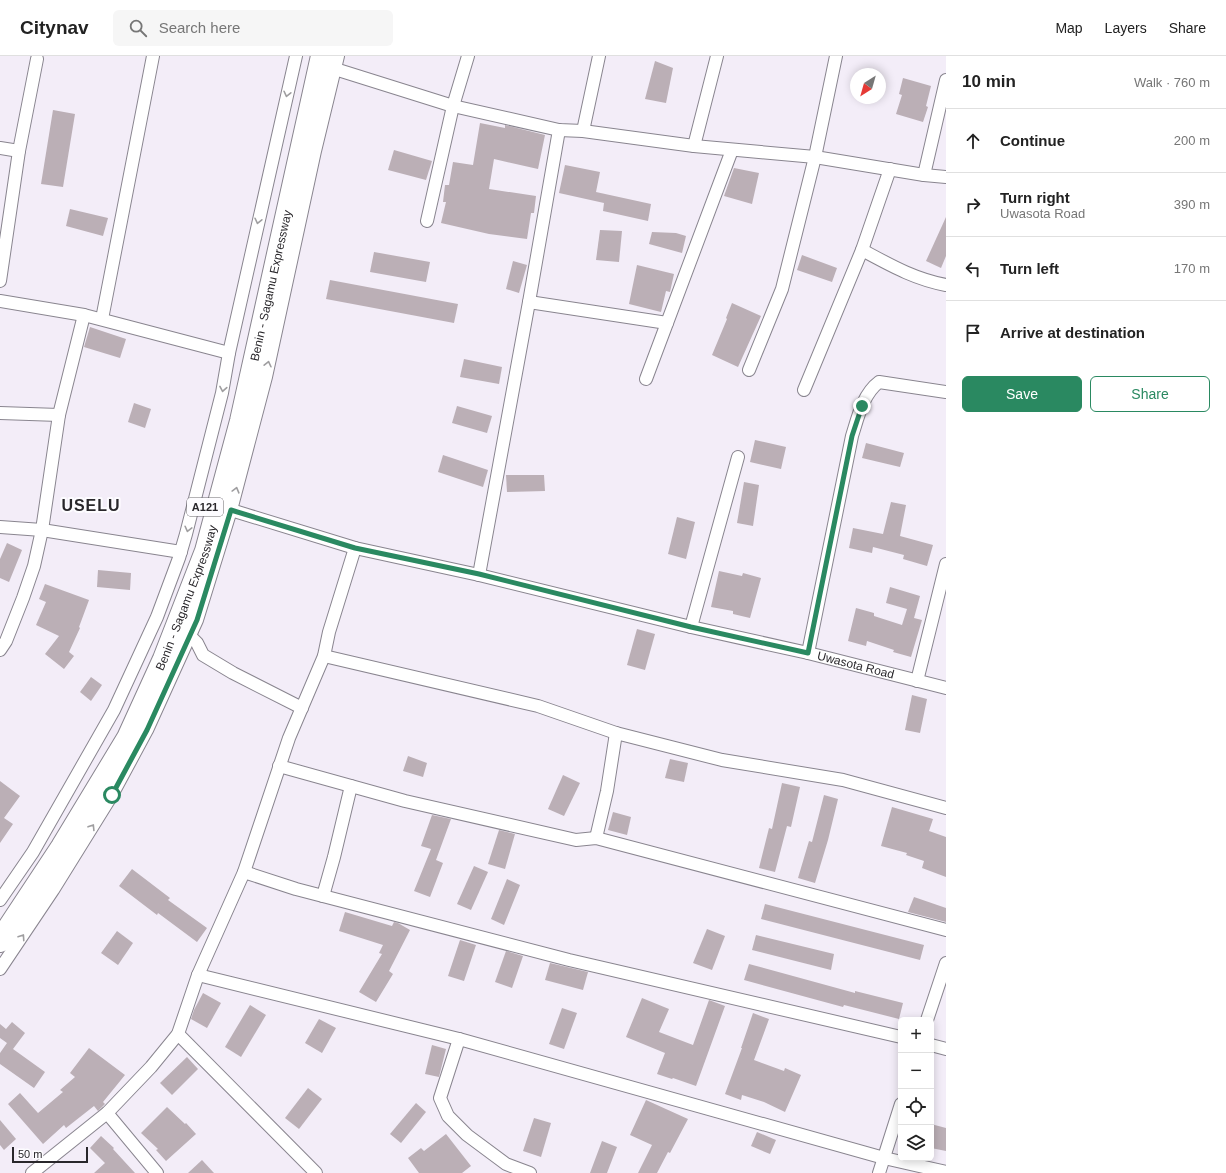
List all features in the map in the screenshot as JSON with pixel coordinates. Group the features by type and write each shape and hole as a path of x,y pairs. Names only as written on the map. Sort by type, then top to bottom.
{"highway":[{"name":"A121","path":"0,920 79,797 108,745 142,680 159,642 179,590 214,476 235,391 309,56"},
{"name":"Benin - Sagamu Expressway","path":"0,941 66,840 128,738 164,659 206,551 241,421 329,62"}],"street":[{"path":"102,319 153,56"},
{"path":"0,900 33,852 114,710 157,617 181,552 222,393 229,353 296,56"},
{"path":"0,969 53,890 112,795 147,730 197,620 231,510 266,377 314,159 329,62 338,56"},
{"path":"427,221 453,106 468,56"},
{"path":"583,131 599,56"},
{"path":"694,146 717,56"},
{"path":"749,370 782,289 815,157 836,56"},
{"path":"0,281 19,151 37,59"},
{"path":"329,62 453,106 559,130 583,131 694,146 815,157 924,175 946,177"},
{"path":"924,175 946,80"},
{"path":"479,574 559,130"},
{"path":"0,148 19,151"},
{"path":"646,379 732,150"},
{"path":"804,390 862,250 890,169"},
{"path":"862,250 907,274 946,285"},
{"path":"0,301 84,314 229,353"},
{"path":"529,302 667,323"},
{"path":"2,644 23,598 34,566 42,530 59,415 84,314"},
{"path":"808,653 852,436 862,406 874,385 879,382 946,392"},
{"path":"0,413 59,415"},
{"path":"691,627 738,457"},
{"name":"Uwasota Road","path":"231,510 355,548 479,574 691,627 808,653 946,688"},
{"path":"0,527 42,530 181,552"},
{"path":"32,1173 107,1113 151,1067 178,1034 198,975 244,872 289,738 324,656 329,632 355,548"},
{"path":"916,681 946,564"},
{"path":"190,636 197,643 203,655 233,673 302,708"},
{"path":"324,656 538,706 616,733 722,760 843,780 946,808"},
{"path":"596,838 607,791 616,733"},
{"path":"279,766 405,801 576,840 596,838 946,930"},
{"path":"323,896 351,786"},
{"path":"244,872 296,889 569,960 898,1036"},
{"path":"928,1017 946,963"},
{"path":"198,975 458,1039 884,1158 946,1172"},
{"path":"178,1034 316,1173"},
{"path":"458,1039 440,1098 448,1116 502,1169 530,1173"},
{"path":"934,1045 946,1049"},
{"path":"107,1113 158,1173"},
{"path":"879,1173 898,1114"}],"building":[{"path":"655,61 673,68 666,103 645,99"},
{"path":"903,78 931,86 926,106 928,107 923,122 896,114 902,95 899,94"},
{"path":"53,110 75,114 63,187 41,184"},
{"path":"480,123 505,128 505,125 545,135 538,169 494,159 489,189 536,196 534,213 531,213 527,239 489,234 441,223 446,202 443,202 445,185 449,185 453,162 473,165"},
{"path":"394,150 432,161 426,180 388,170"},
{"path":"565,165 600,172 596,192 651,204 648,221 603,211 604,203 559,193"},
{"path":"734,168 759,173 752,204 724,196"},
{"path":"70,209 108,218 103,236 66,226"},
{"path":"946,217 946,256 941,268 926,261"},
{"path":"600,230 622,231 619,262 596,260"},
{"path":"652,232 676,233 686,236 682,253 649,244"},
{"path":"374,252 430,262 426,282 370,272"},
{"path":"802,255 837,268 832,282 797,270"},
{"path":"513,261 527,265 519,293 506,289"},
{"path":"637,265 674,274 670,292 666,291 661,312 629,304"},
{"path":"330,280 458,304 454,323 326,299"},
{"path":"732,303 761,316 738,367 712,355"},
{"path":"90,327 126,339 120,358 84,347"},
{"path":"464,359 502,367 499,384 460,377"},
{"path":"134,403 151,409 145,428 128,422"},
{"path":"457,406 492,416 487,433 452,423"},
{"path":"755,440 786,447 781,469 750,462"},
{"path":"866,443 904,453 900,467 862,458"},
{"path":"443,455 488,470 483,487 438,472"},
{"path":"506,475 544,475 545,491 507,492"},
{"path":"744,482 759,485 753,526 737,523"},
{"path":"891,502 906,505 900,536 933,545 927,566 903,559 904,555 873,547 872,553 849,548 853,528 883,534"},
{"path":"677,517 695,522 686,559 668,554"},
{"path":"7,543 22,550 9,582 0,578 0,559"},
{"path":"98,570 131,573 130,590 97,587"},
{"path":"719,571 742,576 743,573 761,578 750,618 733,614 733,611 711,607"},
{"path":"45,584 89,600 79,627 80,628 69,652 74,656 64,669 45,654 59,636 36,625 46,602 39,599"},
{"path":"890,587 920,596 914,618 922,620 911,657 893,652 894,650 867,641 866,646 848,641 856,608 874,613 874,616 902,625 907,609 886,603"},
{"path":"637,629 655,634 645,670 627,665"},
{"path":"91,677 102,685 91,701 80,692"},
{"path":"912,695 927,699 920,733 905,730"},
{"path":"408,756 427,763 423,777 403,771"},
{"path":"670,759 688,763 684,782 665,778"},
{"path":"563,775 580,783 564,816 548,809"},
{"path":"0,781 20,796 4,818 13,824 0,843"},
{"path":"782,783 800,787 791,827 787,826 775,872 759,868 769,828 772,829"},
{"path":"824,795 838,799 815,883 798,878 809,841 812,842"},
{"path":"892,807 933,819 929,831 946,837 946,877 922,868 924,861 906,855 907,853 881,846"},
{"path":"613,812 631,817 627,835 608,830"},
{"path":"432,815 451,819 436,860 443,863 430,897 414,891 431,849 421,846"},
{"path":"499,830 515,834 505,869 488,864"},
{"path":"474,866 488,872 471,910 457,904"},
{"path":"132,869 170,898 168,900 207,928 197,942 158,913 157,915 119,886"},
{"path":"507,879 520,885 504,925 491,919"},
{"path":"914,897 946,908 946,922 908,912"},
{"path":"765,904 924,945 920,960 761,919"},
{"path":"345,912 392,926 394,922 398,923 410,930 389,971 393,974 376,1002 359,992 382,954 379,953 383,945 339,931"},
{"path":"707,929 725,936 712,970 693,963"},
{"path":"117,931 133,943 118,965 101,953"},
{"path":"756,935 834,954 831,970 752,950"},
{"path":"460,940 476,945 464,981 448,976"},
{"path":"506,951 523,956 512,988 495,982"},
{"path":"550,963 588,972 583,990 545,980"},
{"path":"749,964 855,993 855,991 903,1003 898,1019 844,1005 843,1007 744,980"},
{"path":"203,993 221,1003 207,1028 191,1019"},
{"path":"642,998 669,1009 659,1032 693,1045 709,1000 725,1006 696,1086 657,1074 665,1053 626,1037"},
{"path":"250,1005 266,1015 241,1057 225,1047"},
{"path":"562,1008 577,1013 564,1049 549,1044"},
{"path":"753,1013 769,1019 754,1060 784,1071 785,1068 801,1075 785,1112 764,1102 742,1095 741,1100 725,1094"},
{"path":"319,1019 336,1028 322,1053 305,1043"},
{"path":"12,1022 25,1033 13,1049 45,1072 34,1088 0,1064 0,1053 7,1043 0,1038 0,1024 6,1029"},
{"path":"432,1045 446,1049 439,1077 425,1074"},
{"path":"89,1048 125,1075 103,1102 105,1104 98,1111 94,1106 66,1128 64,1125 43,1144 8,1104 20,1093 38,1113 63,1092 60,1090 75,1077 70,1073"},
{"path":"187,1057 198,1069 172,1095 160,1083"},
{"path":"308,1088 322,1099 299,1129 285,1118"},
{"path":"646,1100 688,1119 670,1153 668,1152 657,1173 638,1173 652,1145 630,1135"},
{"path":"416,1103 426,1112 401,1143 390,1134"},
{"path":"167,1107 185,1124 186,1123 196,1134 166,1161 156,1150 158,1149 141,1133"},
{"path":"534,1118 551,1123 541,1157 523,1151"},
{"path":"0,1120 16,1139 4,1150 0,1145"},
{"path":"934,1125 946,1128 946,1151 934,1149"},
{"path":"757,1132 776,1140 770,1154 751,1146"},
{"path":"446,1134 471,1166 462,1173 419,1173 408,1158 421,1148 424,1151"},
{"path":"101,1136 114,1148 113,1149 135,1173 94,1173 105,1163 90,1148"},
{"path":"602,1141 617,1147 607,1173 590,1173"},
{"path":"202,1160 214,1173 188,1173"}],"district":[{"name":"USELU","path":"91,505"}],"route":[{"path":"112,795 147,730 197,620 231,510 355,548 479,574 691,627 808,653 852,436 862,406"}]}
